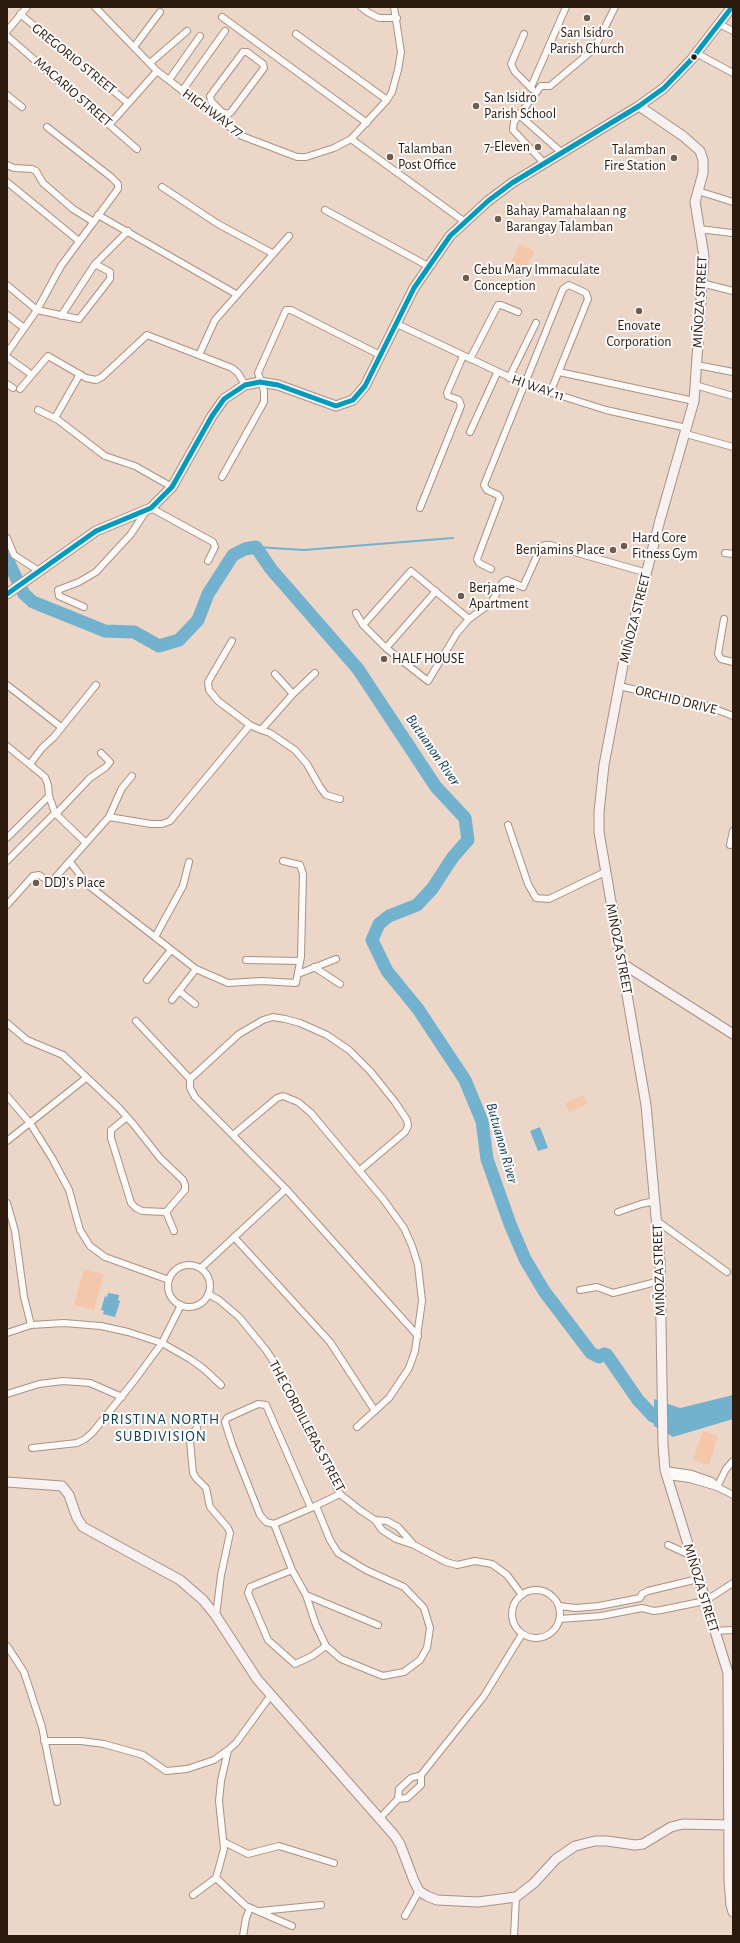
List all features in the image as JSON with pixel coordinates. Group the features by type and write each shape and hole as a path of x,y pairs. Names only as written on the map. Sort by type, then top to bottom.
{"main road":[{"path":"7,594 96,531 149,510 172,487 212,416 224,399 245,385 252,382 260,382 278,385 336,406 353,400 365,386 414,288 450,236 512,183 639,106 664,88 696,53 732,7"},
{"name":"MIÑOZA STREET","path":"639,106 683,136 700,152 703,160 702,173 695,202 704,256 694,401 687,431 662,514 619,686 604,764 598,812 599,832 605,872 623,964 646,1105 657,1221 660,1281 663,1445 666,1473 714,1631 730,1672 729,1825 731,1852 729,1881 733,1912"},
{"path":"623,964 733,1034"},
{"path":"7,1482 62,1486 69,1495 77,1518 83,1527 180,1580 203,1600 216,1616 246,1665 400,1844 419,1891 427,1896 437,1900 478,1902 516,1897 534,1883 556,1859 575,1846 601,1841 634,1845 643,1844 671,1827 683,1824 729,1825"}],"street":[{"path":"7,31 27,7"},
{"name":"HIGHWAY 77","path":"95,7 157,71 242,136 297,157 334,148 351,139 387,100 394,85 400,58 397,18 394,7"},
{"path":"361,7 369,14 379,18 397,18"},
{"path":"531,87 566,7"},
{"path":"544,163 513,130 518,114 541,86 550,86 594,49 615,7"},
{"path":"134,47 160,12"},
{"name":"GREGORIO STREET","path":"20,14 128,103"},
{"path":"222,17 367,123"},
{"path":"719,24 733,31"},
{"path":"150,63 186,31"},
{"path":"182,91 225,31"},
{"path":"296,34 387,100"},
{"path":"524,34 511,64 515,72 531,87 535,94"},
{"name":"MACARIO STREET","path":"7,36 137,149"},
{"path":"169,80 200,36"},
{"path":"244,52 247,52 263,64 264,68 231,112 228,114 222,112 211,101 210,96 244,52"},
{"path":"696,53 733,73"},
{"path":"110,124 157,71"},
{"path":"7,95 22,107"},
{"path":"218,118 222,112"},
{"path":"518,114 561,152"},
{"path":"7,353 10,344 37,310 53,280 79,241 118,189 118,184 111,177 47,127"},
{"path":"351,139 465,222"},
{"path":"7,165 14,168 32,169 36,171 44,183 72,209 94,222"},
{"path":"7,182 79,241"},
{"path":"162,187 218,224 272,253"},
{"path":"698,190 733,202"},
{"path":"325,210 428,266"},
{"path":"98,215 236,294"},
{"path":"699,229 732,233"},
{"path":"61,316 96,264 128,231"},
{"path":"199,355 215,320 272,253 277,251 289,236"},
{"path":"7,285 37,310 79,319 110,279 110,272 96,264"},
{"path":"701,283 733,291"},
{"path":"491,569 478,563 477,559 500,498 498,495 487,490 484,485 563,288 569,285 586,293 588,298 550,393"},
{"path":"470,360 498,305 518,312"},
{"path":"222,477 264,402 264,391 258,373 259,368 286,310 290,310 380,355"},
{"path":"7,315 24,328"},
{"path":"508,378 536,323"},
{"name":"HI WAY 11","path":"397,324 497,373 524,384 624,415 687,431 733,447"},
{"path":"20,389 48,356 80,374 96,380 102,377 147,335 232,368 238,373 245,385"},
{"path":"420,508 461,406 459,400 448,396 447,393 463,356"},
{"path":"7,357 28,372"},
{"path":"697,365 733,372"},
{"path":"559,372 694,401"},
{"path":"470,432 497,373"},
{"path":"55,418 80,374"},
{"path":"7,384 12,388"},
{"path":"695,385 733,396"},
{"path":"38,410 55,418 105,456 135,466 172,487"},
{"path":"84,607 59,596 58,590 79,582 96,572 131,534 149,510 213,542 215,547 208,561"},
{"path":"7,538 14,556 39,571"},
{"path":"356,613 363,625 386,648 428,681 457,633 469,618 491,603 503,582 506,580 523,587 541,547 550,545 647,573"},
{"path":"725,553 733,554"},
{"path":"363,625 411,571 469,618"},
{"path":"386,648 436,591"},
{"path":"724,619 718,654 720,659 733,662"},
{"path":"232,641 208,682 209,690 218,701 250,725 270,733 294,750 307,764 326,795 340,799"},
{"path":"261,730 293,694 315,673"},
{"path":"275,674 293,694"},
{"path":"7,685 61,727"},
{"path":"30,764 96,685"},
{"name":"ORCHID DRIVE","path":"619,686 707,706 733,716"},
{"path":"109,817 151,824 162,824 170,821 250,725"},
{"path":"7,746 41,773 47,780 49,796 56,813 86,844"},
{"path":"7,861 90,778 106,767 110,762 101,753"},
{"path":"7,905 34,876 39,875 50,882 70,862 109,817 122,788 132,776"},
{"path":"7,838 49,796"},
{"path":"508,825 528,884 536,898 548,899 605,872"},
{"path":"730,845 733,831"},
{"path":"70,862 88,886 196,969 228,983 262,981 296,983 300,961 303,874 300,865 283,861"},
{"path":"155,938 183,886 189,862"},
{"path":"147,980 171,950"},
{"path":"298,974 336,959"},
{"path":"246,960 300,961"},
{"path":"314,967 340,984"},
{"path":"172,1000 196,969"},
{"path":"179,991 195,1004"},
{"path":"190,1079 239,1034 263,1020 285,1018 327,1035 349,1050 371,1072 407,1120 408,1126 405,1132 359,1171"},
{"path":"136,1021 190,1079 190,1088 195,1097 286,1189 418,1336"},
{"path":"7,1023 26,1040 63,1055 126,1116 160,1158 185,1183 183,1194 166,1212 142,1211 131,1203 111,1138 112,1130 126,1116"},
{"path":"7,1141 86,1078"},
{"path":"7,1096 30,1123 52,1158 69,1190 80,1230 90,1246 105,1257 169,1280"},
{"path":"233,1135 270,1102 283,1096 291,1098 311,1113 394,1212 404,1228 412,1246 418,1265 422,1301 415,1351 403,1379 389,1398 357,1427"},
{"path":"201,1268 286,1189"},
{"path":"618,1212 655,1201"},
{"path":"7,1203 15,1231 24,1297 31,1325"},
{"path":"166,1212 174,1231"},
{"path":"657,1221 727,1272"},
{"path":"234,1237 330,1342 376,1411"},
{"path":"182,1266 195,1266 201,1268 209,1280 208,1294 197,1305 192,1307 181,1305 170,1295 169,1280 176,1270 182,1266"},
{"path":"580,1290 597,1287 613,1293 660,1281"},
{"name":"THE CORDILLERAS STREET","path":"208,1294 219,1300 239,1317 254,1334 274,1362 340,1494 375,1520 382,1530 398,1540 414,1545 446,1562 457,1565 475,1562 492,1564 507,1575 522,1595"},
{"path":"32,1448 77,1443 85,1439 122,1397 162,1343 181,1305"},
{"path":"7,1333 31,1325 64,1323 101,1326 128,1332 162,1343 204,1369 221,1385"},
{"path":"7,1394 39,1384 63,1381 90,1383 122,1397"},
{"path":"274,1524 292,1570 306,1595 326,1646 341,1659 383,1676 404,1672 420,1660 427,1648 430,1628 424,1608 410,1591 390,1579 366,1570 338,1552 313,1507 266,1405 258,1404 229,1417 226,1420 226,1425 260,1516 266,1522 274,1524 313,1507 340,1494"},
{"path":"197,1428 191,1435 190,1441 194,1473 196,1478 206,1488 210,1507 228,1528 230,1533 221,1575 216,1616"},
{"path":"717,1487 726,1470 733,1461"},
{"path":"666,1473 692,1474 712,1481 717,1487 733,1495"},
{"name":"THE CORDILLERAS STREET","path":"375,1520 387,1521 398,1527 414,1545"},
{"path":"668,1545 690,1555"},
{"path":"292,1570 250,1587 248,1593 268,1640 296,1664 312,1656 326,1646"},
{"path":"559,1606 576,1608 599,1606 640,1598 642,1594 648,1591 698,1578"},
{"path":"560,1619 601,1616 642,1608 654,1612 705,1601 733,1583"},
{"path":"536,1590 543,1591 555,1600 559,1606 560,1619 556,1627 549,1634 536,1638 522,1634 513,1622 513,1607 522,1595 536,1590"},
{"path":"306,1595 378,1625"},
{"path":"640,1598 642,1608"},
{"path":"714,1631 733,1630"},
{"path":"398,1799 407,1798 420,1785 421,1775 484,1696 522,1634"},
{"path":"7,1646 24,1672 42,1728 57,1802"},
{"path":"44,1741 81,1741 119,1747 143,1755 166,1771 187,1769 200,1766 214,1760 236,1743 271,1695"},
{"path":"193,1895 216,1878 223,1855 224,1842 219,1801 221,1781 228,1750"},
{"path":"379,1819 398,1799 399,1789 410,1778 421,1775"},
{"path":"224,1842 248,1854 279,1846 334,1863"},
{"path":"216,1878 236,1898 250,1908 292,1926"},
{"path":"404,1916 419,1891"},
{"path":"514,1936 516,1897"},
{"path":"260,1911 321,1905"},
{"path":"244,1936 246,1918 250,1908"}],"shaded area":[{"path":"520,244 535,251 523,273 509,266"},
{"path":"583,1095 587,1104 569,1112 565,1103"},
{"path":"84,1269 104,1274 94,1310 74,1305"},
{"path":"703,1431 718,1436 709,1465 693,1460"}],"water":[{"path":"540,1127 548,1148 538,1151 530,1131"},
{"path":"108,1293 119,1295 118,1300 120,1301 115,1317 103,1314 104,1311 101,1310 105,1296 107,1297"},
{"path":"733,1395 733,1419 673,1437 654,1426 654,1399 680,1408"}],"waterway":[{"path":"256,547 304,550 453,538"},
{"name":"Butuanon River","path":"7,559 24,594 33,602 105,631 134,632 159,646 179,640 198,620 208,594 233,555 245,549 256,547 271,569 358,669 436,787 465,818 468,840 453,857 432,889 417,905 389,916 379,924 372,940 387,971 418,1009 465,1080 482,1121 487,1159 510,1224 525,1259 544,1291 591,1353 599,1357 604,1354 607,1355 638,1400 653,1416 669,1423"}],"transit line":[{"path":"7,594 96,531 151,508 172,487 212,416 224,399 245,385 260,382 278,385 336,406 353,400 365,386 414,288 450,236 488,201 512,183 639,106 664,88 691,60 732,7"}],"place":[{"name":"San Isidro Parish Church","path":"587,18"},
{"name":"San Isidro Parish School","path":"476,106"},
{"name":"7-Eleven","path":"538,147"},
{"name":"Talamban Post Office","path":"390,157"},
{"name":"Talamban Fire Station","path":"674,158"},
{"name":"Bahay Pamahalaan ng Barangay Talamban","path":"498,219"},
{"name":"Cebu Mary Immaculate Conception","path":"466,278"},
{"name":"Enovate Corporation","path":"639,311"},
{"name":"Hard Core Fitness Gym","path":"624,546"},
{"name":"Benjamins Place","path":"613,550"},
{"name":"Berjame Apartment","path":"461,596"},
{"name":"HALF HOUSE","path":"384,659"},
{"name":"DDJ’s Place","path":"36,883"}],"district":[{"name":"PRISTINA NORTH SUBDIVISION","path":"161,1428"}]}
